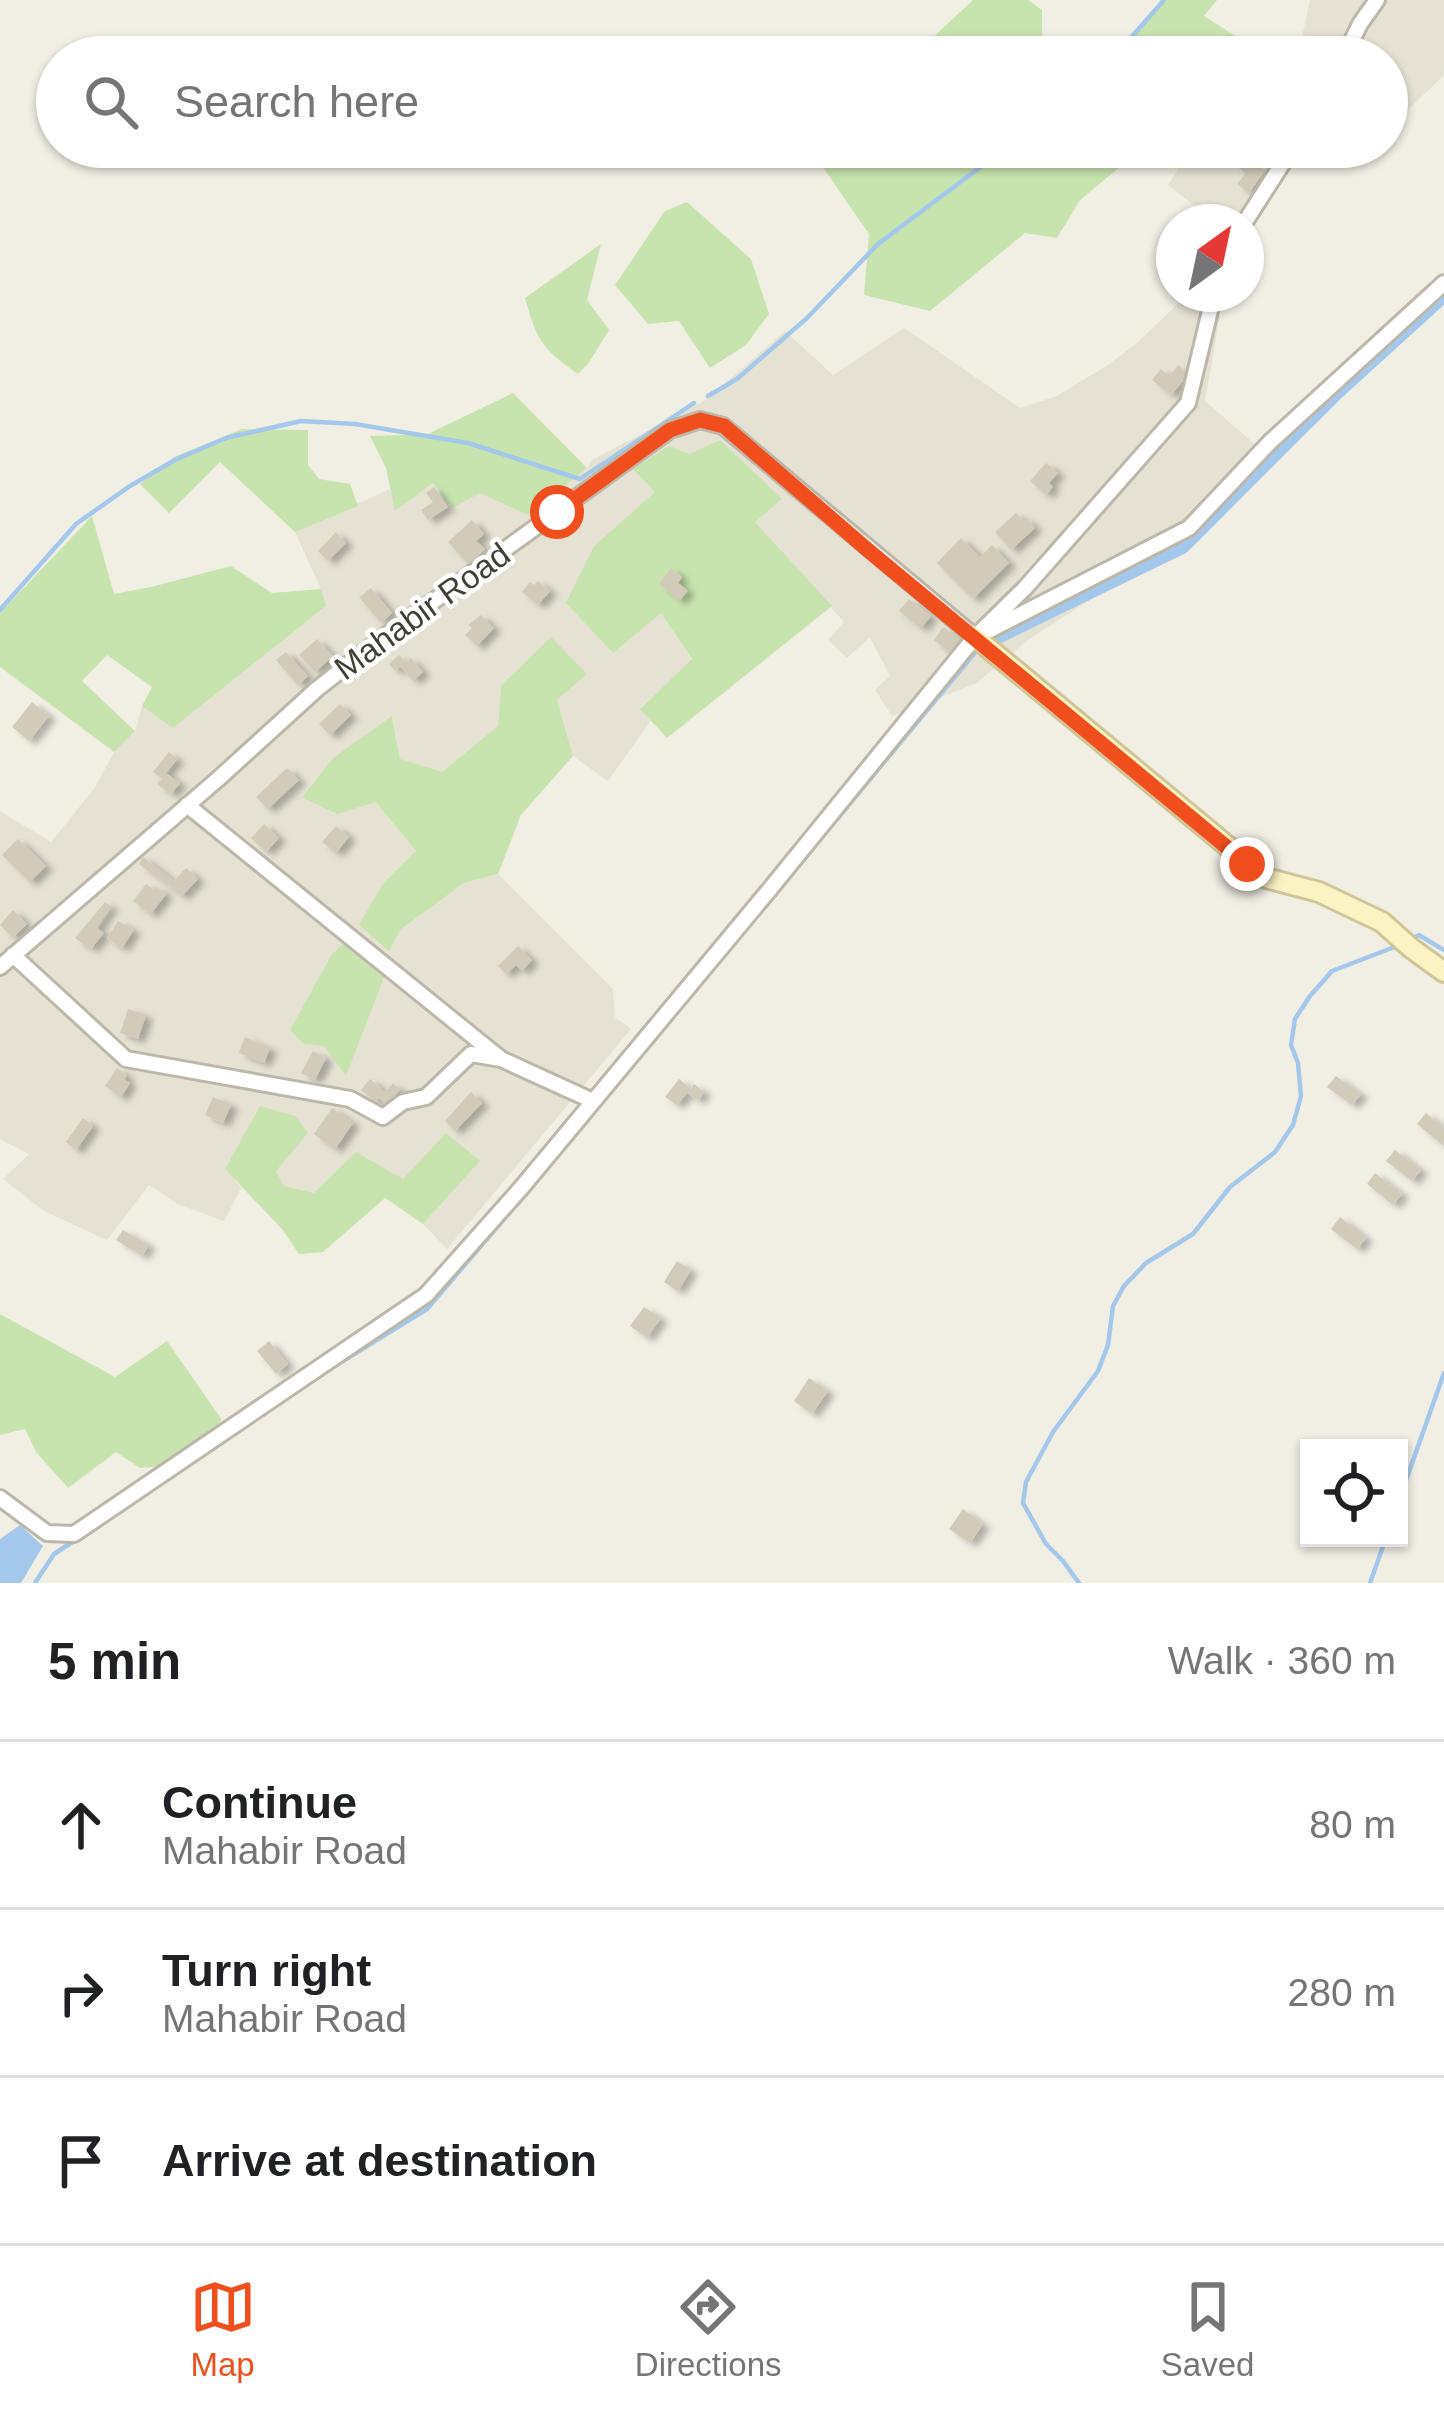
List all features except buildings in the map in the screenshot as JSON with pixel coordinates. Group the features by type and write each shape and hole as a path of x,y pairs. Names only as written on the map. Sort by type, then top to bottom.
{"street":[{"path":"1354,36 1377,0"},
{"path":"1257,204 1280,168"},
{"path":"975,638 1190,528 1270,442 1444,283"},
{"path":"0,1498 47,1533 74,1534 426,1295 522,1187 975,638 1189,403 1210,312"},
{"name":"Mahabir Road","path":"0,967 377,642 670,430 700,420 724,426 1266,878 1318,892 1382,922 1444,971"},
{"path":"187,805 502,1059 593,1101"},
{"path":"14,955 126,1059 350,1099 382,1118 403,1102 426,1097 471,1054 502,1059"}],"shaded area":[{"path":"1310,0 1444,0 1444,75 1408,110 1408,36 1302,36"},
{"path":"1179,168 1280,168 1257,204 1192,204 1168,185"},
{"path":"1169,312 1215,312 1220,316 1205,401 1266,454 1195,532 1028,640 977,683 892,716 875,690 890,676 870,637 847,658 828,640 844,622 754,521 781,500 720,440 689,455 634,469 656,492 594,546 661,612 692,660 640,708 651,720 608,781 573,756 557,700 501,686 498,726 441,773 400,760 393,717 333,758 302,796 337,813 376,802 417,852 382,885 360,926 400,930 464,883 498,874 613,989 615,1017 631,1029 447,1249 423,1224 480,1161 403,1180 314,1193 284,1186 276,1171 226,1168 241,1188 224,1221 178,1204 149,1185 107,1240 44,1211 3,1179 29,1154 0,1139 0,811 51,842 94,789 114,752 135,731 142,706 174,727 325,607 295,532 390,489 396,510 433,483 480,493 587,468 592,460 706,400 785,331 833,375 904,328 1020,408 1057,396 1137,343"}],"green space":[{"path":"973,0 1028,0 1042,10 1042,36 934,36"},
{"path":"1164,0 1217,0 1204,16 1235,36 1132,36"},
{"path":"823,168 1119,168 1080,200 1057,238 1025,233 930,311 864,295 869,234"},
{"path":"687,202 751,259 769,314 746,345 710,368 679,321 648,324 615,285 665,211"},
{"path":"601,244 587,300 609,330 578,374 542,342 525,298"},
{"path":"513,393 587,468 528,515 480,493 452,508 433,483 395,511 386,468 370,436 428,434"},
{"path":"242,429 308,430 308,465 319,479 350,484 358,506 295,532 220,462 169,513 140,484 174,457"},
{"path":"720,440 782,499 755,522 832,606 667,738 640,709 692,659 661,613 613,653 566,603 594,546 655,492 633,469 669,446 689,454"},
{"path":"92,516 114,594 231,566 272,593 321,589 326,606 173,728 142,706 152,687 107,655 82,681 135,731 114,752 0,667 0,613"},
{"path":"551,637 587,674 557,700 573,756 521,815 498,874 464,883 400,930 389,951 359,925 382,885 416,851 376,802 337,814 302,797 333,758 392,716 400,759 442,772 498,726 501,686"},
{"path":"349,939 386,972 346,1076 324,1046 304,1044 290,1030 332,954"},
{"path":"260,1106 295,1116 308,1133 276,1171 284,1186 314,1193 356,1152 403,1179 446,1133 480,1161 423,1224 385,1198 323,1252 299,1254 225,1169"},
{"path":"0,1314 115,1377 167,1341 222,1420 176,1465 140,1468 116,1452 68,1488 36,1452 25,1429 0,1435"}],"water":[{"path":"20,1525 43,1546 21,1583 0,1583 0,1539"}],"waterway":[{"path":"1132,36 1164,0"},
{"path":"708,396 737,379 807,318 878,244 979,168"},
{"path":"993,638 1182,546 1335,393 1444,294"},
{"path":"0,610 76,524 175,460 226,438 301,421 355,424 468,443 580,479 694,403"},
{"path":"535,1183 978,649"},
{"path":"1413,938 1419,935 1444,950"},
{"path":"1079,1583 1046,1544 1023,1503 1026,1482 1053,1432 1098,1371 1108,1345 1113,1306 1146,1263 1193,1234 1230,1187 1275,1152 1293,1125 1301,1096 1291,1045 1295,1019 1310,996 1332,971 1397,946"},
{"path":"317,1377 427,1309 523,1197"},
{"path":"1408,1475 1444,1373"},
{"path":"35,1583 54,1554 94,1528"},
{"path":"1370,1583 1383,1547"}],"route":[{"path":"557,512 670,430 700,420 724,426 1247,864"}]}
